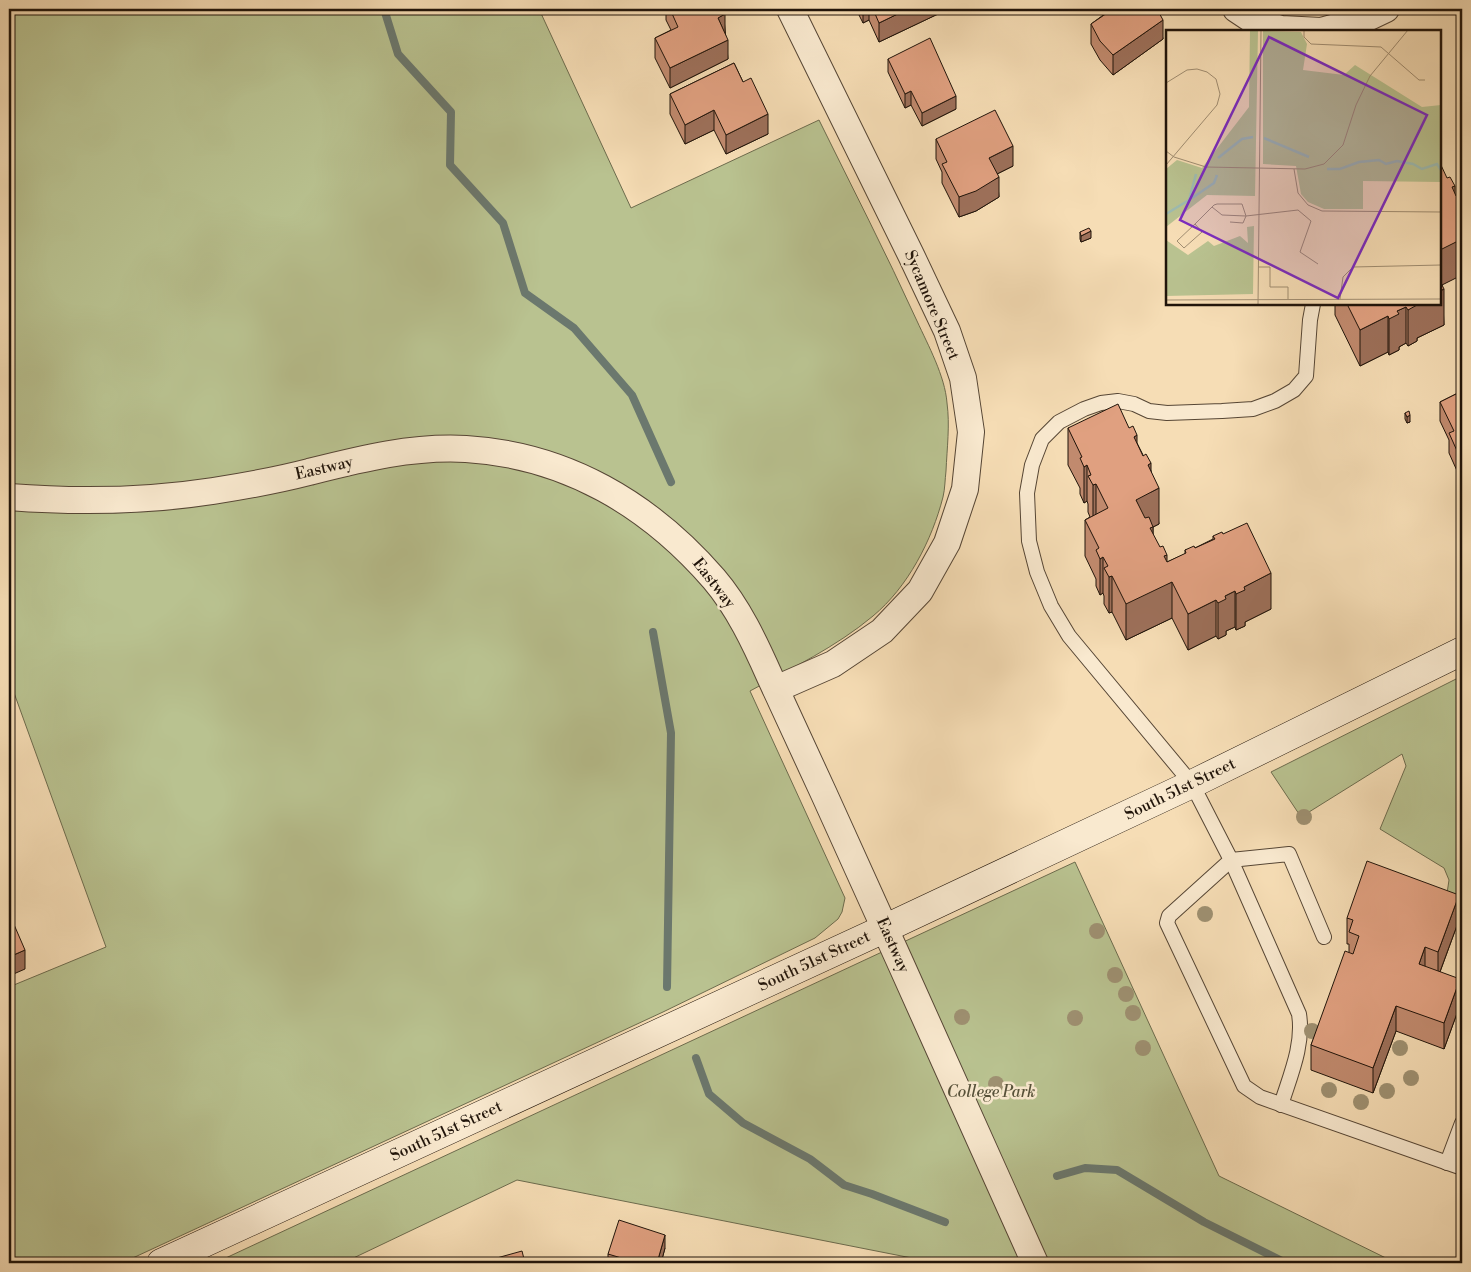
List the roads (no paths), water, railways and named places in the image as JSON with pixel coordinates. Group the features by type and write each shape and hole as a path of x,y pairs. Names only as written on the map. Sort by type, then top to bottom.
{"street":[{"name":"Sycamore Street","path":"776,689 833,664 882,631 920,591 947,543 965,489 971,432 963,378 946,331 911,255 790,9"},
{"path":"1236,9 1251,19 1281,29 1301,30"},
{"path":"1325,30 1365,19 1386,9"},
{"name":"Eastway","path":"9,497 119,499 192,494 304,473 362,458 424,449 466,449 506,454 552,465 602,486 647,515 686,549 717,582 743,621 886,928 1035,1263"},
{"name":"South 51st Street","path":"161,1263 886,928 1192,784 1462,650"}],"lane":[{"path":"1280,1105 1297,1052 1301,1024 1299,1014 1231,860 1192,784 1069,636 1051,606 1037,572 1029,541 1027,494 1032,465 1042,439 1059,422 1084,410 1102,403 1118,401 1134,404 1149,411 1167,413 1222,411 1253,408 1275,401 1294,390 1306,376 1313,305"},
{"path":"1324,937 1289,854 1231,860 1169,916 1167,923 1244,1086 1260,1098 1462,1168"},
{"path":"1447,1163 1462,1123"}],"waterway":[{"path":"384,9 398,54 451,112 450,165 503,223 525,293 574,328 632,395 671,482"},
{"path":"653,632 671,733 667,987"},
{"path":"696,1058 709,1094 743,1123 810,1159 844,1185 945,1222"},
{"path":"1057,1176 1085,1168 1117,1170 1204,1222 1286,1263"}],"park label":[{"name":"College Park","path":"991,1092"}]}
